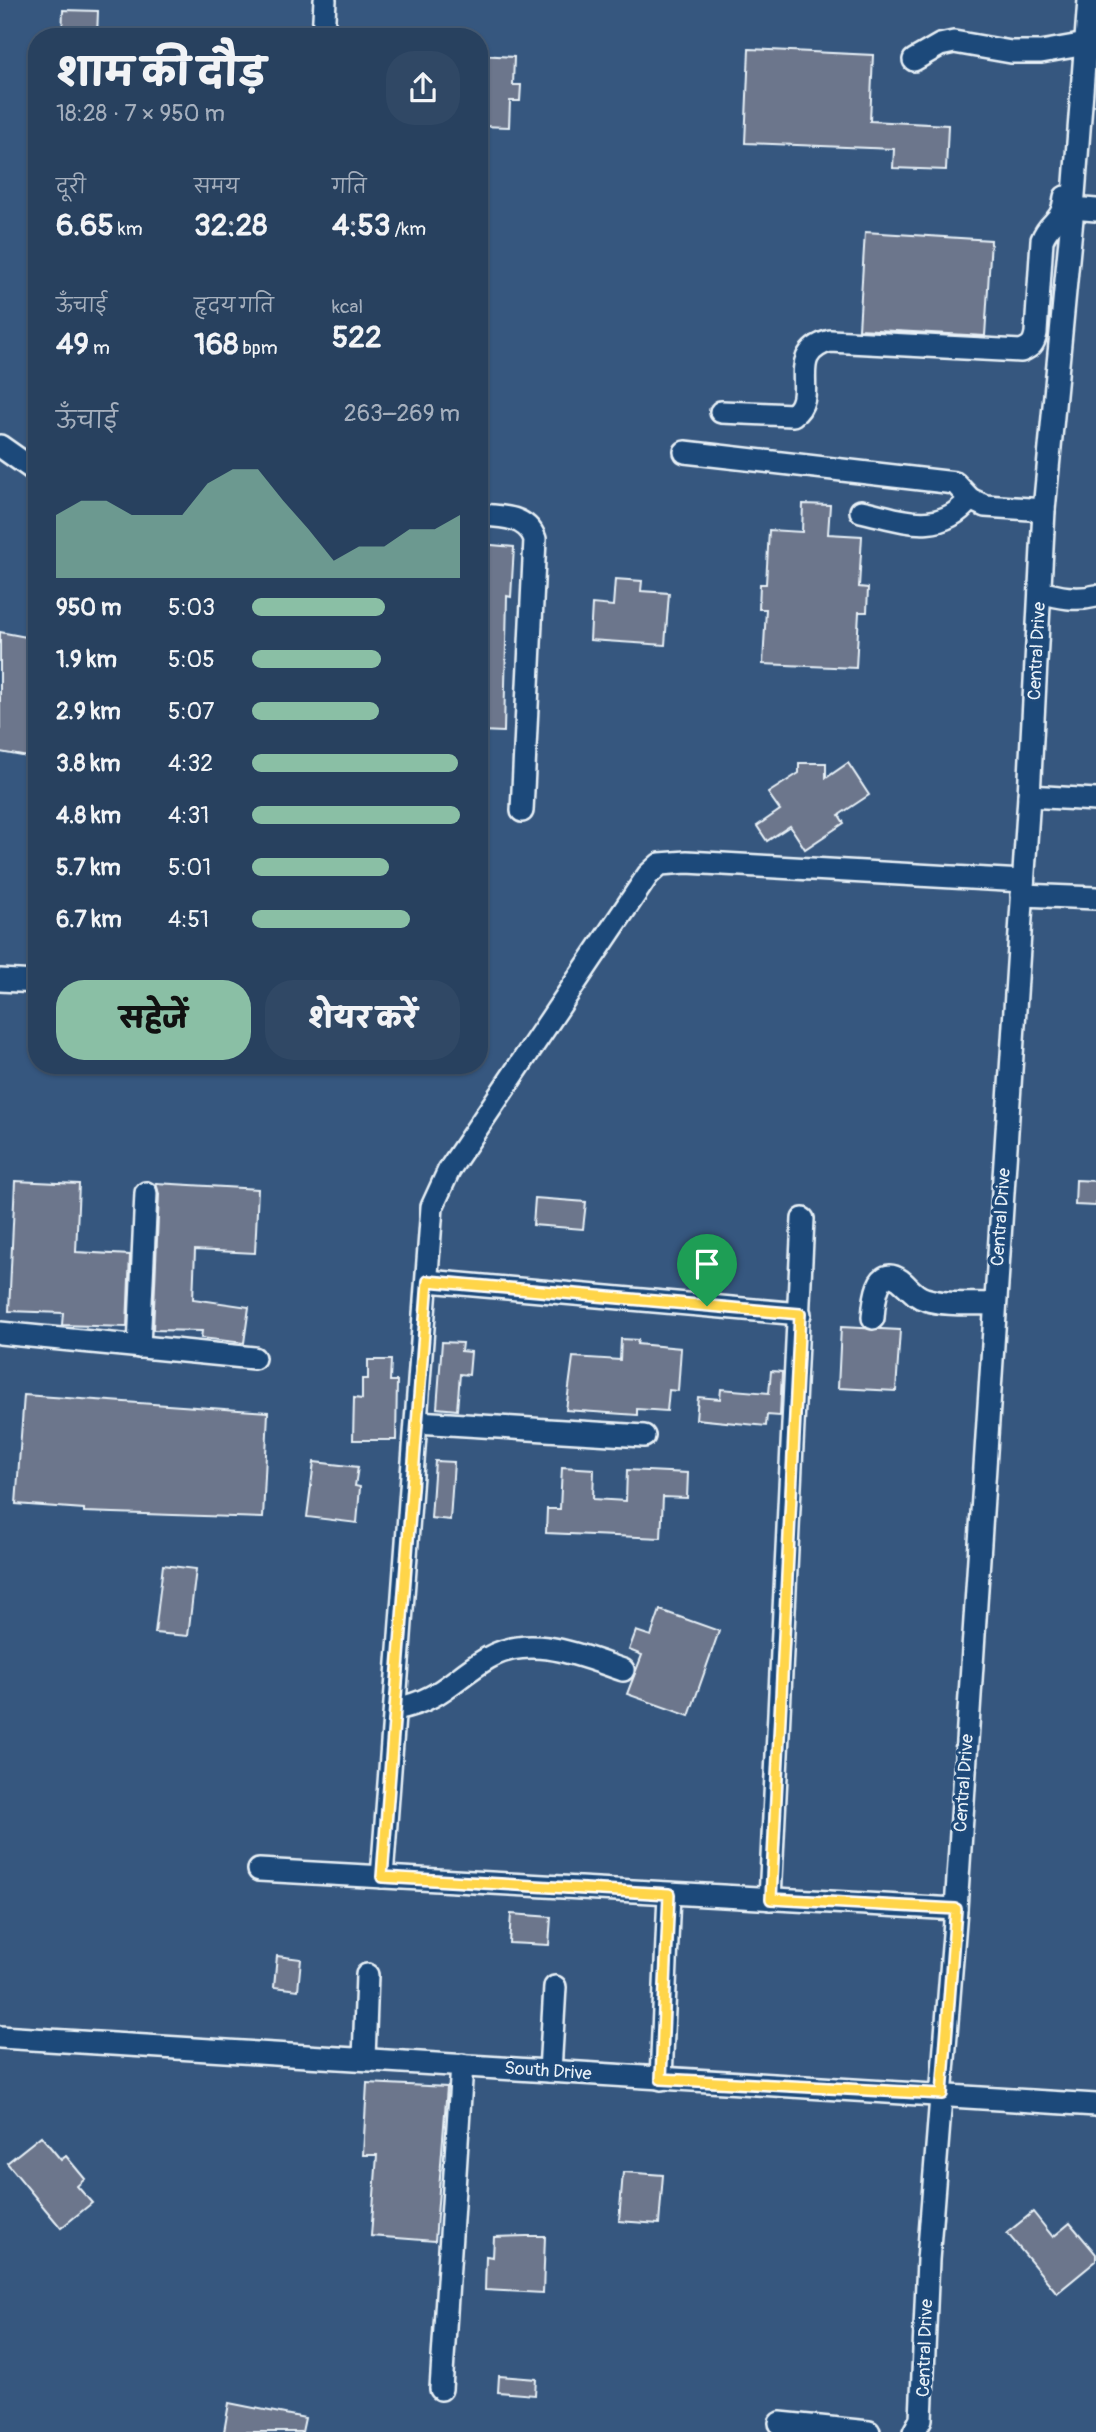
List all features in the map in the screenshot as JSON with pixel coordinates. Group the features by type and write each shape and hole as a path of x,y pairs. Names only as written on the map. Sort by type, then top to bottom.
{"street":[{"path":"323,28 325,0"},
{"name":"Central Drive","path":"917,2431 921,2419 928,2260 956,1909 1029,796 1044,510 1077,165 1089,0"},
{"path":"914,60 954,42 1011,52 1041,52 1086,44"},
{"path":"721,412 793,415 802,405 806,356 811,348 830,341 1021,351 1030,348 1036,333 1042,240 1062,217 1067,169 1077,165"},
{"path":"1073,208 1096,210"},
{"path":"0,446 28,466"},
{"path":"685,452 948,482 959,485 970,499 985,506 1044,510"},
{"path":"861,511 927,524 949,519 970,499"},
{"path":"488,516 519,521 529,527 535,539 522,811"},
{"path":"1040,592 1063,598 1084,599 1096,596"},
{"path":"1029,796 1096,800"},
{"path":"382,1877 432,1207 437,1192 648,875 660,864 687,862 1022,888 1096,898"},
{"path":"0,980 28,982"},
{"path":"139,1347 146,1193"},
{"path":"771,1899 803,1219"},
{"path":"873,1318 878,1285 891,1276 922,1298 995,1304"},
{"path":"428,1281 800,1314"},
{"path":"0,1334 254,1358"},
{"path":"417,1422 644,1436"},
{"path":"395,1709 432,1698 489,1657 530,1647 566,1651 623,1670"},
{"path":"259,1870 956,1909"},
{"path":"661,2079 669,1894"},
{"path":"364,2059 367,1975"},
{"path":"550,2071 555,1987"},
{"name":"South Drive","path":"0,2037 1096,2105"},
{"path":"441,2389 461,2065"},
{"path":"780,2423 870,2432"}],"building":[{"path":"63,10 98,11 97,28 62,28"},
{"path":"749,49 873,55 870,121 948,125 946,170 893,168 894,149 745,143"},
{"path":"488,55 514,57 513,85 521,85 520,101 510,101 509,127 488,126"},
{"path":"865,232 991,240 985,336 859,329"},
{"path":"803,504 830,505 828,534 862,536 859,587 868,588 867,612 859,612 856,668 763,664 766,609 759,609 760,584 766,584 769,530 802,532"},
{"path":"488,545 514,547 511,597 507,596 504,732 488,731"},
{"path":"615,579 642,581 641,591 669,593 665,645 590,640 592,604 613,606"},
{"path":"0,632 28,637 28,757 0,752"},
{"path":"799,763 826,763 826,778 848,763 869,795 839,815 844,823 805,849 790,826 767,841 757,826 780,810 768,793 799,773"},
{"path":"1076,1180 1096,1181 1096,1206 1075,1205"},
{"path":"15,1181 79,1184 76,1252 130,1255 127,1327 62,1325 63,1313 9,1311"},
{"path":"156,1183 258,1189 255,1253 195,1250 193,1299 249,1307 244,1343 201,1338 202,1331 153,1330 159,1194"},
{"path":"535,1198 586,1202 583,1229 533,1225"},
{"path":"841,1327 900,1330 896,1391 838,1388"},
{"path":"621,1339 638,1340 637,1344 681,1348 678,1391 669,1390 667,1411 637,1409 637,1415 566,1410 573,1357 620,1360"},
{"path":"442,1342 462,1343 461,1351 471,1352 469,1375 460,1374 457,1410 437,1408"},
{"path":"368,1360 391,1360 390,1381 397,1381 396,1440 353,1440 354,1398 362,1399 362,1379 368,1379"},
{"path":"771,1371 782,1372 780,1416 767,1415 766,1426 696,1419 698,1397 720,1399 721,1389 769,1393"},
{"path":"24,1395 268,1412 263,1518 84,1512 84,1509 16,1504"},
{"path":"435,1461 454,1462 450,1520 431,1518"},
{"path":"314,1462 358,1467 355,1486 360,1487 357,1523 307,1517"},
{"path":"562,1467 594,1469 593,1499 626,1501 627,1470 688,1473 687,1498 663,1497 661,1538 546,1533 547,1509 560,1509"},
{"path":"163,1565 196,1569 188,1636 155,1633"},
{"path":"660,1610 719,1631 689,1716 627,1694 642,1655 629,1650 636,1631 651,1636"},
{"path":"511,1914 551,1917 549,1945 509,1943"},
{"path":"277,1956 301,1959 298,1990 274,1987"},
{"path":"367,2083 447,2087 435,2241 371,2236 377,2155 363,2155"},
{"path":"41,2136 61,2160 66,2156 85,2179 77,2186 92,2203 61,2228 7,2163"},
{"path":"623,2172 663,2175 659,2224 619,2221"},
{"path":"1033,2212 1053,2237 1070,2223 1096,2254 1096,2261 1057,2293 1007,2233"},
{"path":"545,2236 543,2293 485,2290 486,2256 493,2257 494,2237"},
{"path":"499,2376 536,2379 535,2395 498,2392"},
{"path":"229,2403 305,2418 302,2432 224,2432"}],"route":[{"path":"428,1281 707,1306 800,1314 771,1899 956,1909 942,2094 661,2079 669,1894 382,1877 428,1281"}]}
